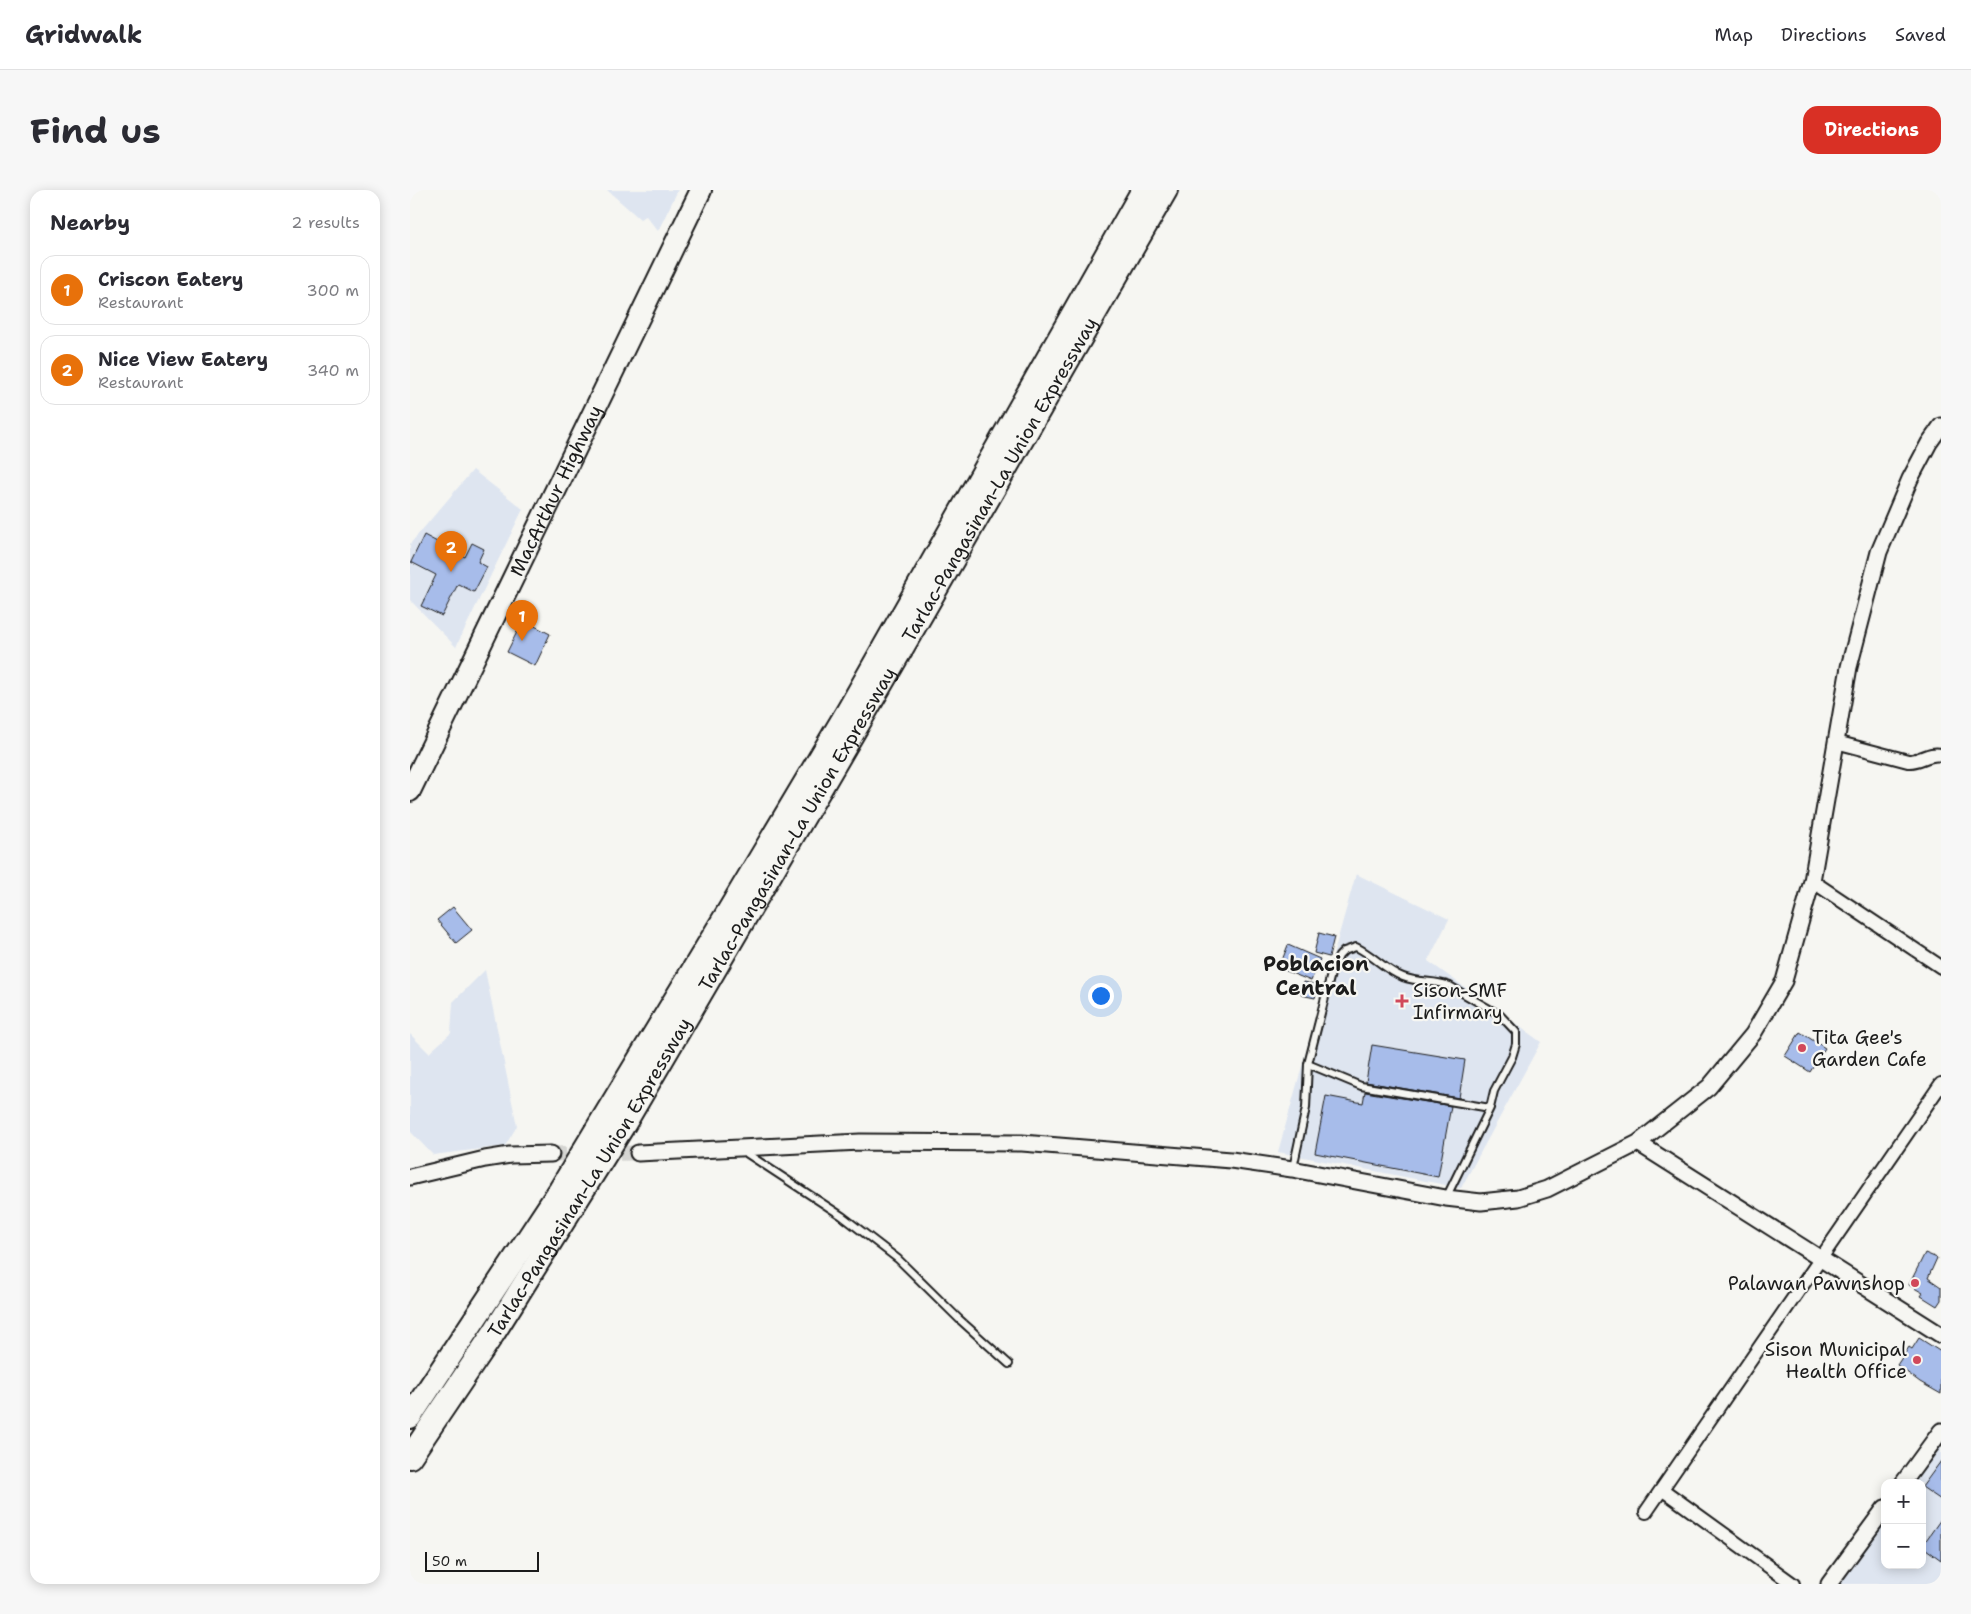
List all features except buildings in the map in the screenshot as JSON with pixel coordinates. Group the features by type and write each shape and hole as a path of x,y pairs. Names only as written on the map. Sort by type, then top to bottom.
{"highway":[{"name":"MacArthur Highway","path":"410,790 701,190"},
{"name":"Tarlac-Pangasinan-La Union Expressway","path":"410,1416 560,1190 725,917 849,709 1143,190"},
{"name":"Tarlac-Pangasinan-La Union Expressway","path":"410,1457 493,1334 625,1123 845,747 1166,190"}],"street":[{"path":"638,1153 860,1142 1022,1143 1231,1160 1292,1169 1446,1198 1481,1202 1518,1198 1547,1189 1638,1143 1709,1087 1753,1034 1784,981 1812,881 1849,667 1880,552 1910,479 1929,443 1941,426"},
{"path":"1836,742 1908,761 1918,761 1936,754 1941,755"},
{"path":"1812,881 1941,967"},
{"path":"1646,1512 1663,1490 1941,1084"},
{"path":"1638,1143 1941,1335"},
{"path":"410,1177 485,1159 510,1155 551,1154"},
{"path":"1906,1479 1941,1431"},
{"path":"1663,1490 1793,1584"},
{"path":"1829,1584 1881,1513"}],"lane":[{"path":"1292,1169 1306,1108 1308,1064 1330,974 1339,956 1344,951 1356,947 1364,950 1401,977 1409,980 1450,986 1500,1015 1516,1032 1516,1044 1512,1057 1494,1091 1490,1108 1446,1198"},
{"path":"1308,1064 1361,1086 1490,1108"},
{"path":"738,1148 842,1216 898,1259 959,1319 1009,1364"}],"shaded area":[{"path":"607,190 678,190 658,231 646,216 640,219"},
{"path":"473,470 523,509 456,647 410,600 410,544"},
{"name":"Sison-SMF Infirmary","path":"1356,874 1449,919 1428,961 1541,1042 1461,1188 1278,1152"},
{"path":"485,970 517,1126 505,1146 433,1155 410,1131 410,1034 429,1053 451,1033 453,1002"},
{"path":"1941,1446 1941,1584 1839,1584 1881,1527 1881,1569 1926,1569 1926,1479 1917,1479"}],"tunnel":[{"path":"551,1154 638,1153"}],"place":[{"name":"Nice View Eatery","path":"451,572"},
{"name":"Criscon Eatery","path":"522,641"},
{"name":"Sison-SMF Infirmary","path":"1402,1001"},
{"name":"Tita Gee's Garden Cafe","path":"1802,1048"},
{"name":"Palawan Pawnshop","path":"1915,1283"},
{"name":"Sison Municipal Health Office","path":"1917,1360"}],"district":[{"name":"Poblacion Central","path":"1316,976"}]}
